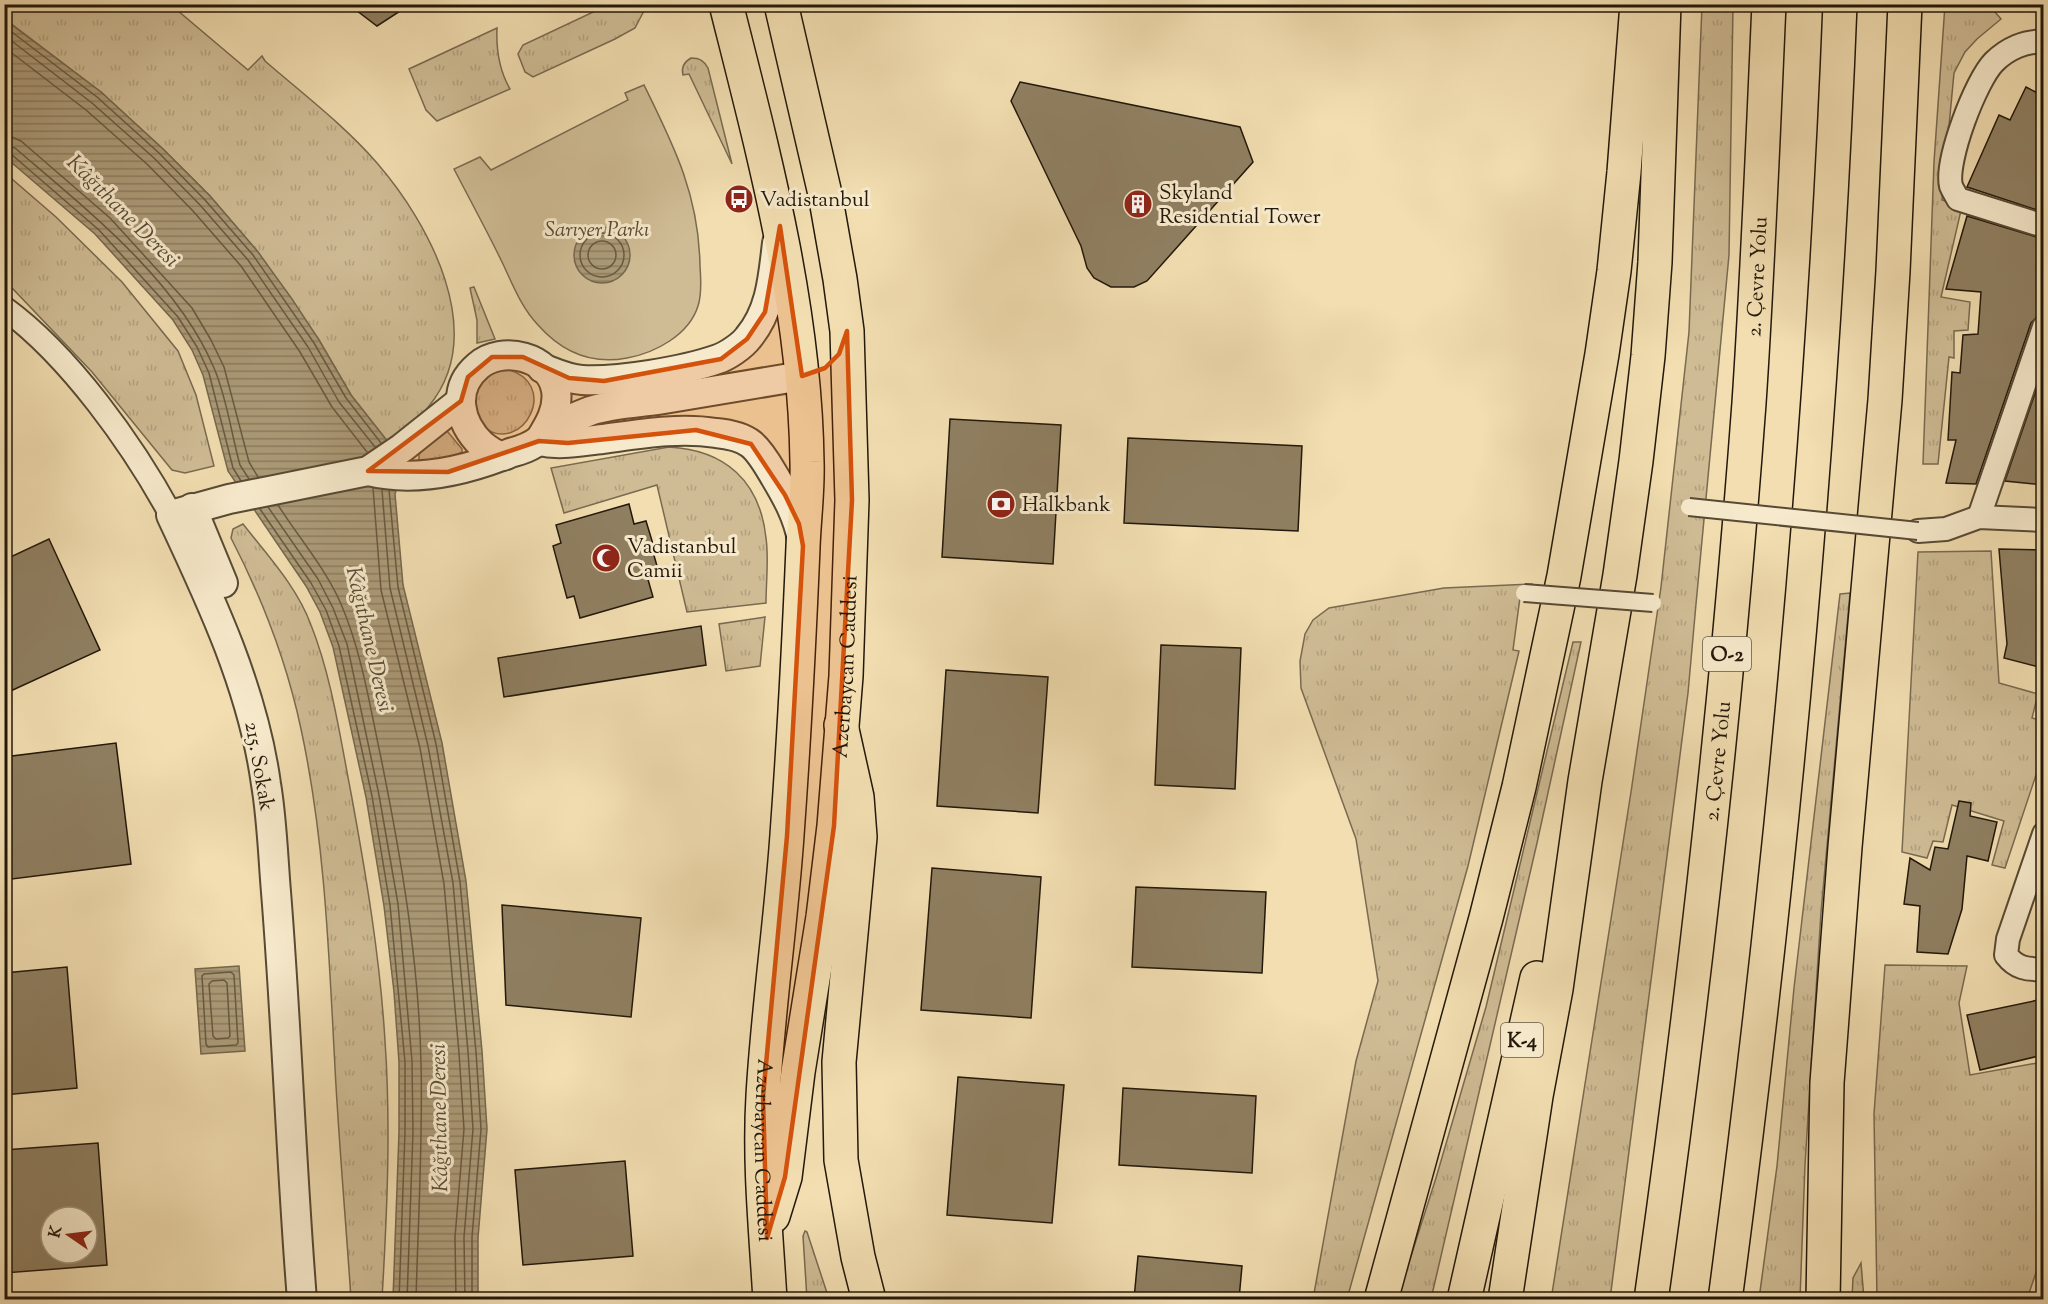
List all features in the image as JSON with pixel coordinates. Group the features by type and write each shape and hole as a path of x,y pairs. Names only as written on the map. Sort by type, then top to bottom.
{"main road":[{"name":"Azerbaycan Caddesi","path":"726,4 780,226 802,376 807,466 798,684 792,745 788,836 763,1097 762,1166 767,1238"},
{"name":"Azerbaycan Caddesi","path":"767,1238 784,1177 823,917 834,826 848,644 852,500 847,331 825,194 781,4"},
{"path":"1381,1299 1486,918 1519,787 1564,576 1614,271 1637,4"},
{"path":"1504,1299 1536,1096 1556,989 1585,781 1620,575 1636,461 1648,356 1655,262 1664,4"},
{"name":"2. Çevre Yolu","path":"1651,1299 1706,877 1737,548 1749,390 1769,4"},
{"path":"1725,1299 1756,1056 1805,587 1834,158 1840,4"},
{"path":"1823,1299 1827,1083 1845,847 1885,400 1894,260 1905,4"},
{"path":"802,376 825,368 839,354 847,331"},
{"path":"841,725 857,796 860,837 839,1062 841,1160 858,1257 869,1299"},
{"name":"K-4","path":"1464,1299 1538,971 1585,781"},
{"path":"767,1238 770,1299"}],"street":[{"path":"2043,42 2033,41 2019,44 1994,62 1975,95 1960,129 1951,174 1952,186 1958,199 2043,226"},
{"path":"502,456 488,451 474,437 465,423 461,401 462,391 468,377 479,365 492,357 508,354 523,357 542,368 568,378 604,381 663,372 721,359 747,339 765,312 770,294 780,226"},
{"name":"215. Sokak","path":"4,308 23,321 46,343 102,408 159,493 181,512 253,657 272,719 286,780 303,978 322,1299"},
{"path":"1979,517 2043,327"},
{"path":"539,441 551,422 556,389 549,375 542,368"},
{"path":"368,471 385,475 448,472 530,447 556,427 592,411 802,376"},
{"path":"181,512 229,499 368,471 402,448 461,401"},
{"path":"539,441 550,444 568,443 638,434 696,430 729,435 751,444 762,457 799,524 803,546"},
{"path":"1689,507 1918,531 1946,529 1979,517 2043,520"},
{"name":"215. Sokak","path":"181,512 201,579 234,660 253,723 266,783 283,981 302,1299"},
{"path":"1524,593 1653,603"},
{"path":"2043,834 2008,939 2006,955 2013,963 2024,969 2043,969"}],"highlighted area":[{"path":"780,226 802,376 825,368 839,354 847,331 852,500 834,826 785,1177 767,1238 763,1097 787,836 803,546 799,524 785,495 751,444 696,430 568,443 539,441 448,472 368,471 461,401 468,377 492,357 523,357 569,378 604,381 721,359 747,339 765,312"}],"green space":[{"path":"610,4 647,5 635,28 615,39 533,77 525,72 518,54 523,45"},
{"path":"4,5 171,5 248,70 262,56 364,149 397,188 416,216 445,280 453,313 454,346 446,377 429,406 414,425 388,442 351,395 319,340 258,252 210,196 101,92 5,19"},
{"path":"1702,5 1733,5 1729,255 1688,693 1610,1299 1551,1300 1661,587 1689,332"},
{"path":"1945,5 1989,5 2001,19 1965,52 1954,73 1942,200 1962,206 1941,297 1970,302 1968,330 1954,331 1954,358 1949,357 1938,464 1923,464 1934,162"},
{"path":"497,28 499,60 510,89 437,121 426,110 409,69"},
{"path":"691,58 701,60 708,68 732,164 689,74 683,75 684,65"},
{"name":"Sarıyer Parkı","path":"644,85 675,150 690,194 699,240 701,291 698,306 694,316 679,334 649,352 614,360 589,358 557,343 527,311 454,169 480,157 491,170 628,100 625,93"},
{"path":"5,173 56,217 122,282 178,351 196,395 214,466 185,473 172,470 92,372 13,289 5,286"},
{"path":"474,287 495,339 477,343 477,320 470,288"},
{"path":"502,368 521,375 531,387 534,400 531,414 523,425 511,433 497,433 478,423 470,392 478,380"},
{"path":"442,429 447,431 462,452 441,459 419,460 419,454"},
{"path":"669,447 707,454 736,472 747,485 756,500 766,538 766,603 687,612 657,485 564,513 551,468"},
{"path":"243,524 290,585 311,625 330,687 357,824 376,947 387,1073 388,1170 382,1299 351,1299 338,1126 328,940 316,813 301,729 289,680 263,607 231,538 233,529"},
{"path":"1991,551 1999,683 2038,694 2032,718 2043,721 2043,754 2005,868 1992,865 2004,821 1952,805 1943,842 1933,841 1927,858 1902,852 1918,552"},
{"path":"1532,584 1531,589 1521,590 1513,650 1519,651 1468,866 1347,1299 1313,1299 1356,1061 1378,981 1356,839 1301,688 1300,661 1305,634 1313,620 1329,608 1444,588"},
{"path":"1850,593 1821,912 1805,1165 1800,1299 1759,1299 1777,1166 1794,988 1840,594"},
{"path":"765,617 760,666 726,671 719,624"},
{"path":"1573,642 1581,642 1537,843 1431,1299 1397,1300 1436,1178 1486,1007"},
{"path":"1885,965 1967,966 1959,1003 1970,1075 2043,1062 2043,1252 2027,1299 1877,1299 1874,1114"},
{"path":"805,1231 829,1299 807,1299 803,1236"},
{"path":"1861,1263 1864,1299 1852,1299 1853,1278"}],"water":[{"name":"Kâğıthane Deresi","path":"4,19 101,92 210,196 258,252 292,299 351,395 388,442 402,470 395,494 403,585 442,743 466,881 482,1051 487,1129 478,1238 478,1299 393,1299 399,1132 399,1062 394,992 384,906 366,797 333,647 320,612 306,586 228,471 203,375 192,350 173,320 95,234 5,157"},
{"path":"602,227 613,229 622,235 628,244 630,255 628,266 622,275 613,281 602,283 591,281 582,275 576,266 574,255 576,244 582,235 591,229"},
{"path":"239,966 245,1051 201,1054 195,969"}],"building":[{"path":"348,4 411,4 377,26"},
{"name":"Skyland Residential Tower","path":"1020,82 1240,127 1253,162 1147,281 1134,287 1111,287 1094,278 1087,268 1081,246 1011,101"},
{"path":"2026,87 2043,96 2043,212 1967,187 1999,115 2010,120"},
{"path":"1967,216 2043,239 2043,303 2039,315 2031,323 1976,484 1946,483 1956,440 1948,440 1952,372 1960,373 1963,335 1978,334 1981,292 1946,289"},
{"path":"2043,370 2043,485 2005,481"},
{"path":"950,419 1061,425 1053,564 942,557"},
{"path":"1128,438 1302,446 1298,531 1124,523"},
{"name":"Vadistanbul Camii","path":"629,504 634,524 646,521 653,544 651,545 659,573 647,576 653,597 580,618 574,596 567,598 553,546 561,543 556,525"},
{"path":"49,539 100,650 4,694 4,560"},
{"path":"1999,549 2043,550 2043,668 2004,658 2007,644"},
{"path":"701,626 706,665 504,697 498,658"},
{"path":"1161,645 1241,648 1235,789 1155,785"},
{"path":"946,670 1048,677 1038,813 937,806"},
{"path":"116,743 131,864 4,880 4,757"},
{"path":"1959,801 1971,803 1970,816 1997,822 1988,861 1967,856 1962,909 1948,954 1917,952 1920,906 1904,904 1910,858 1930,870 1935,847 1948,849"},
{"path":"932,868 1041,877 1031,1018 921,1010"},
{"path":"1136,887 1266,892 1262,973 1132,967"},
{"path":"502,905 641,918 631,1017 506,1005"},
{"path":"67,967 77,1088 4,1095 4,973"},
{"path":"2043,999 2043,1055 1980,1070 1967,1015"},
{"path":"958,1077 1064,1085 1052,1223 947,1215"},
{"path":"1123,1088 1256,1096 1252,1173 1119,1165"},
{"path":"98,1143 107,1265 4,1273 4,1150"},
{"path":"625,1161 633,1256 523,1265 515,1170"},
{"path":"1138,1256 1242,1266 1239,1299 1134,1299"}],"place":[{"name":"Vadistanbul","path":"739,199"},
{"name":"Skyland Residential Tower","path":"1138,204"},
{"name":"Halkbank","path":"1001,504"},
{"name":"Vadistanbul Camii","path":"606,558"}]}
